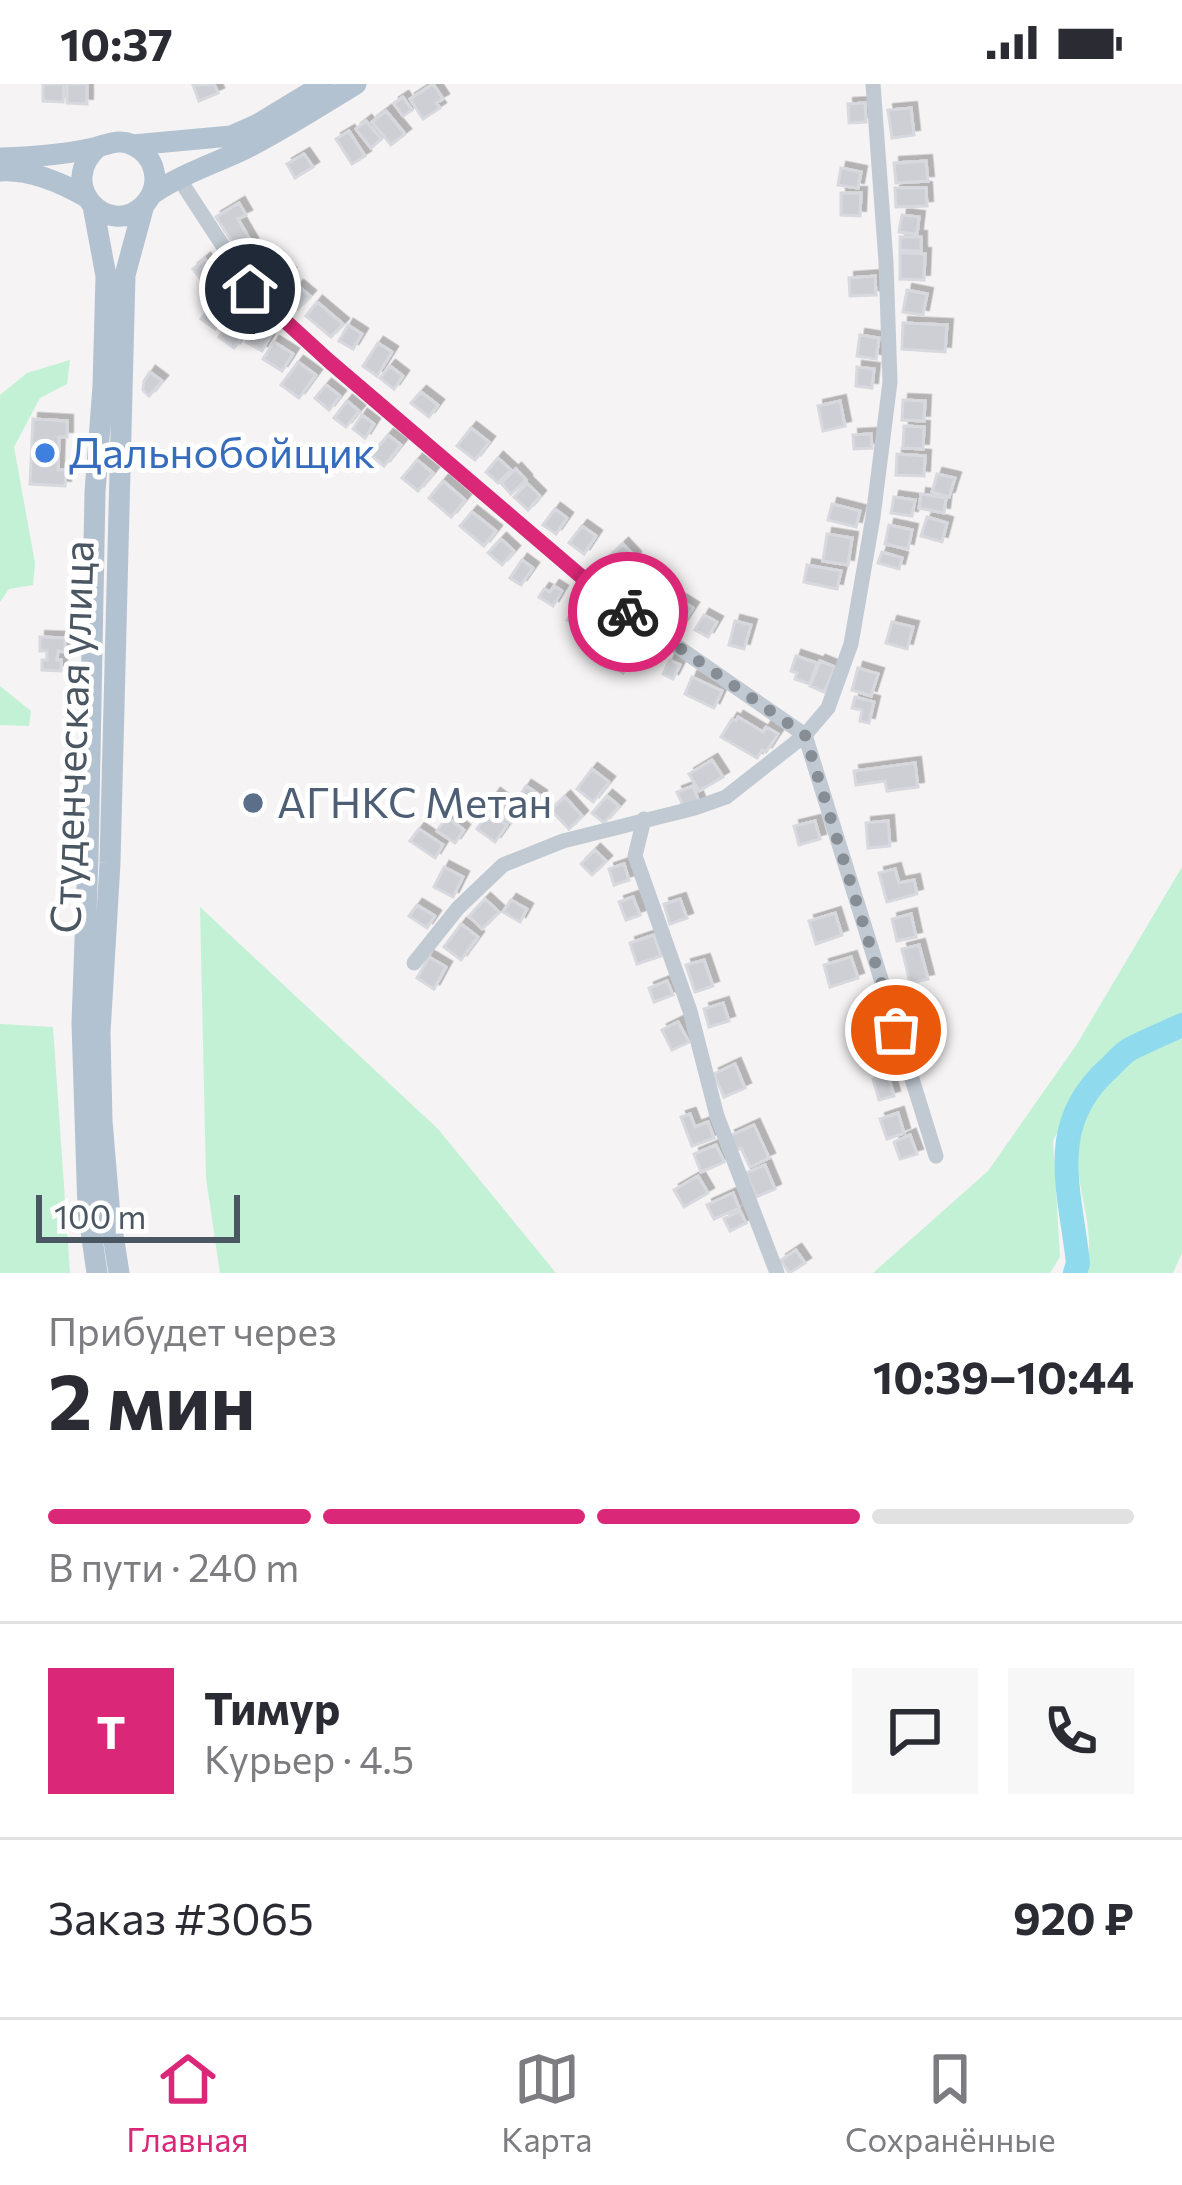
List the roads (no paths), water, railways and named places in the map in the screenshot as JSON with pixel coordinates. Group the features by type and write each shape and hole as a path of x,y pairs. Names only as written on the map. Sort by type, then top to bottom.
{"main road":[{"path":"0,158 122,142 133,145 231,136 323,84"},
{"path":"0,171 13,170 65,185 113,215 135,212 178,177 252,145 356,84"},
{"path":"133,145 151,161 155,184 148,200"},
{"path":"89,201 82,186 84,164 98,147"},
{"name":"Студенческая улица","path":"119,1273 102,1121 101,989 110,863 124,275 148,200"},
{"name":"Студенческая улица","path":"89,201 106,276 94,492 82,1023 88,1210 97,1273"}],"street":[{"path":"414,963 458,908 503,865 563,842 725,797 805,735 828,708 851,644 890,382 873,84"},
{"path":"178,177 250,289 329,361 604,596 805,735 936,1156"},
{"path":"644,819 635,856 690,1010 716,1116 777,1273"}],"waterway":[{"path":"1075,1273 1078,1263 1066,1159 1076,1112 1089,1090 1124,1053 1182,1025"}],"place":[{"name":"Дальнобойщик","path":"45,453"},
{"name":"АГНКС Метан","path":"253,803"}]}
